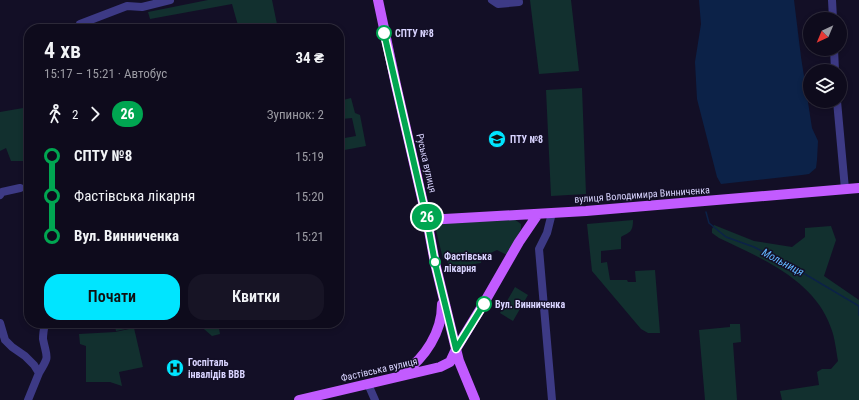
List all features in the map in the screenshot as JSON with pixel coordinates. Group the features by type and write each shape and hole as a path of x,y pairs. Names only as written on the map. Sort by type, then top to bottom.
{"main road":[{"name":"Руська вулиця","path":"378,0 394,79 442,292 456,349 475,400"},
{"name":"вулиця Володимира Винниченка","path":"427,220 552,213 859,188"},
{"name":"Фастівська вулиця","path":"303,400 440,367 450,362 456,349 484,304 519,242 538,214"},
{"path":"400,377 414,366 430,346 440,322 442,292"}],"street":[{"path":"80,24 127,6 142,7 170,0"},
{"path":"492,0 498,4 519,2"},
{"path":"832,0 833,12"},
{"path":"838,108 845,189"},
{"path":"0,195 2,192 20,188"},
{"path":"552,213 548,233 539,249 552,400"},
{"path":"0,323 5,340 25,356 34,365 39,373"},
{"path":"28,400 39,373 46,362 48,354 43,338 44,328"},
{"path":"368,384 375,400"}],"green space":[{"path":"208,0 272,0 277,24 238,24 232,4 150,19 148,12"},
{"path":"530,0 571,0 579,71 539,74"},
{"path":"582,88 586,194 551,196 546,90"},
{"path":"351,98 355,113 360,115 366,146 344,150 344,138 356,136 352,118 344,119 344,100"},
{"path":"24,108 24,161 11,161 6,148 0,151 0,112"},
{"path":"514,219 521,224 521,229 507,255 497,250 482,257 481,263 449,268 447,259 443,259 435,226 437,224"},
{"path":"633,220 630,231 621,237 621,249 601,251 601,263 607,262 610,280 627,280 628,282 636,282 635,271 655,270 660,333 648,333 641,329 592,271 587,224"},
{"path":"714,225 754,241 792,247 805,237 805,228 831,226 836,240 824,276 859,300 859,400 782,400 780,391 819,385 817,372 822,369 831,369 838,361 831,328 823,311 813,296 800,284 785,272 719,238 712,233"},
{"path":"515,287 528,295 513,321 500,313"},
{"path":"730,324 740,324 741,342 733,343 737,400 705,400 699,330 730,327"},
{"path":"115,328 131,328 116,331"},
{"path":"134,328 143,367 119,372 122,386 110,382 86,382 86,346 80,344 79,334 115,332"},
{"path":"203,328 219,328 220,334 212,336"}],"water":[{"path":"699,0 794,0 803,70 803,108 809,108 812,128 818,141 816,168 809,174 721,184 717,177 697,99 695,62 701,24"}],"waterway":[{"name":"Мольниця","path":"706,212 709,223 726,237 754,247 793,267 859,306 859,315"}],"bus line":[{"name":"26","path":"384,33 427,220 435,263 456,349 484,304"}],"place":[{"name":"СПТУ №8","path":"384,33"},
{"name":"ПТУ №8","path":"497,139"},
{"name":"Фастівська лікарня","path":"435,262"},
{"name":"Вул. Винниченка","path":"484,304"},
{"name":"Госпіталь інвалідів ВВВ","path":"175,368"}]}
